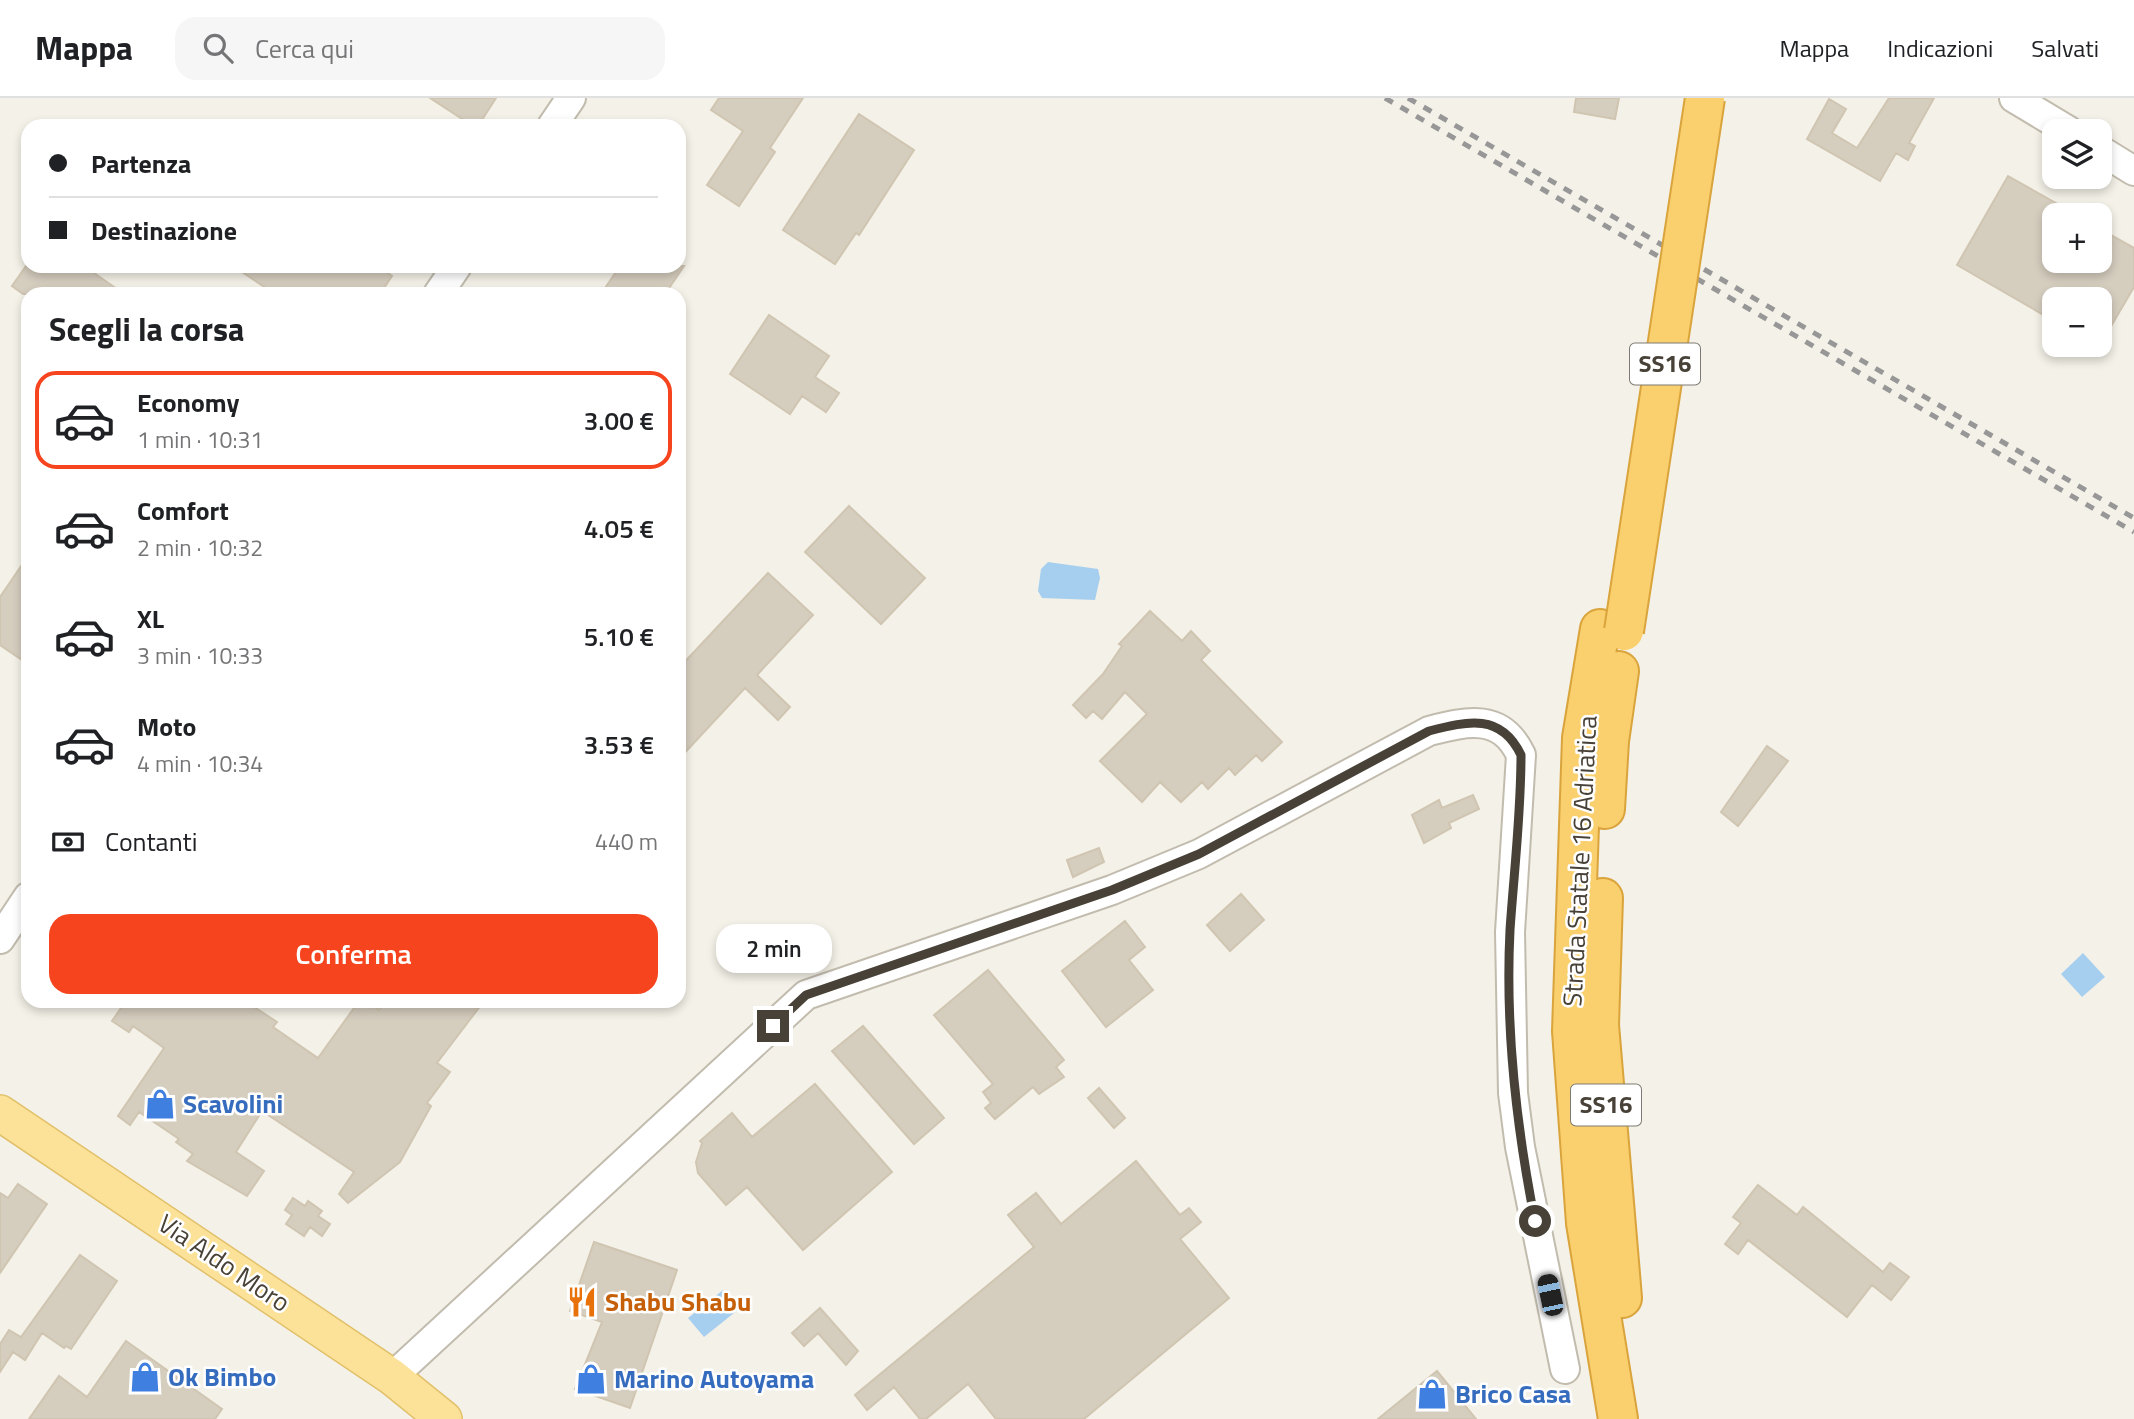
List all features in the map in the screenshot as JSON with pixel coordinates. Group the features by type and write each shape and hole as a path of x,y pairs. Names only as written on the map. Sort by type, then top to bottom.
{"highway":[{"name":"Strada Statale 16 Adriatica","path":"1612,630 1681,98"},
{"name":"Strada Statale 16 Adriatica","path":"1618,1419 1586,1223 1572,1031 1595,740 1705,98"},
{"name":"Strada Statale 16 Adriatica","path":"1592,790 1599,1025 1624,1319 1641,1419"}],"main road":[{"name":"Via Aldo Moro","path":"0,1112 393,1377 444,1419"}],"street":[{"path":"557,119 571,98"},
{"path":"2014,98 2049,119"},
{"path":"2112,157 2134,171"},
{"path":"393,1377 806,995 1112,890 1231,839 1429,731 1464,722 1493,725 1512,737 1521,755 1510,932 1513,1093 1520,1147 1565,1369"},
{"path":"0,939 21,908"}],"water":[{"path":"1048,562 1098,569 1100,578 1095,600 1042,598 1038,591 1041,569"},
{"path":"2083,953 2105,977 2082,997 2061,974"},
{"path":"723,1290 739,1309 704,1337 688,1318"}],"building":[{"path":"430,98 496,98 482,119 462,119"},
{"path":"719,98 803,98 770,148 775,152 739,206 707,185 743,131 711,110"},
{"path":"1576,98 1619,98 1615,119 1574,112"},
{"path":"1889,98 1934,98 1909,143 1915,146 1908,160 1896,153 1880,181 1807,139 1829,99 1846,109 1832,133 1857,148"},
{"path":"859,114 914,150 859,235 856,233 835,264 783,230"},
{"path":"2008,176 2056,203 2042,203 2042,273 2112,273 2112,236 2134,248 2134,287 2112,325 2112,287 2042,287 2042,314 1957,265"},
{"path":"21,273 94,273 114,287 21,287 21,293 12,286"},
{"path":"244,273 388,273 392,276 385,287 264,287"},
{"path":"615,273 679,273 670,287 606,287"},
{"path":"769,315 829,356 815,377 839,393 826,412 802,396 790,414 730,374"},
{"path":"849,506 925,578 881,624 805,552"},
{"path":"21,566 21,659 0,645 0,597"},
{"path":"768,573 813,615 757,675 790,707 778,720 745,688 686,751 686,661"},
{"path":"1150,611 1182,641 1191,631 1210,651 1201,660 1282,742 1262,761 1256,755 1235,775 1229,768 1208,789 1202,782 1181,802 1160,782 1142,802 1100,761 1147,714 1125,692 1102,719 1093,711 1086,718 1073,705 1103,674 1122,646 1119,644"},
{"path":"1767,746 1788,761 1738,826 1721,812"},
{"path":"1473,795 1479,809 1449,823 1451,828 1424,843 1412,815 1439,800 1442,808"},
{"path":"1099,848 1104,862 1073,877 1067,860"},
{"path":"1241,894 1264,920 1230,951 1207,925"},
{"path":"1125,921 1145,947 1129,960 1153,990 1106,1027 1062,971"},
{"path":"988,970 1064,1060 1056,1067 1064,1077 1039,1094 1033,1087 995,1119 985,1108 991,1103 983,1092 993,1084 934,1015"},
{"path":"121,1008 256,1008 277,1022 273,1027 318,1058 354,1008 479,1008 437,1063 450,1072 427,1103 431,1106 400,1162 348,1203 339,1194 354,1172 262,1111 236,1152 264,1171 247,1196 187,1161 193,1154 176,1142 179,1139 139,1112 130,1125 118,1116 164,1048 133,1026 129,1032 112,1021"},
{"path":"863,1026 944,1118 914,1144 832,1051"},
{"path":"815,1084 892,1172 803,1250 747,1187 726,1205 698,1173 696,1162 702,1143 700,1141 732,1113 752,1137"},
{"path":"1099,1088 1125,1118 1114,1128 1088,1098"},
{"path":"1136,1161 1180,1215 1189,1208 1201,1222 1180,1239 1229,1298 1084,1419 996,1419 968,1384 926,1419 920,1419 894,1387 867,1410 855,1395 1034,1247 1008,1215 1036,1193 1061,1224"},
{"path":"18,1184 47,1204 0,1273 0,1193 8,1198"},
{"path":"1758,1185 1797,1215 1803,1207 1883,1272 1890,1263 1909,1277 1891,1300 1872,1285 1847,1317 1748,1240 1738,1254 1725,1244 1741,1223 1733,1217"},
{"path":"293,1198 305,1206 308,1201 322,1211 318,1216 330,1224 322,1236 310,1227 304,1236 286,1224 292,1215 285,1210"},
{"path":"594,1242 677,1270 630,1408 575,1389 602,1322 570,1311"},
{"path":"80,1255 117,1281 71,1349 66,1346 64,1348 42,1333 25,1360 13,1352 0,1372 0,1344 9,1330 21,1337"},
{"path":"820,1308 858,1351 846,1365 818,1333 804,1346 792,1333"},
{"path":"126,1341 222,1409 215,1419 29,1419 59,1376 87,1397"},
{"name":"Brico Casa","path":"1437,1371 1476,1419 1378,1419"}],"railway":[{"path":"1385,98 2134,532"},
{"path":"1408,98 2134,518"}],"place":[{"name":"Scavolini","path":"160,1104"},
{"name":"Shabu Shabu","path":"582,1302"},
{"name":"Ok Bimbo","path":"145,1377"},
{"name":"Marino Autoyama","path":"591,1379"},
{"name":"Brico Casa","path":"1432,1394"}],"route":[{"path":"773,1026 806,995 1112,890 1199,854 1429,731 1464,722 1493,725 1512,737 1521,755 1521,794 1510,932 1510,1017 1513,1093 1520,1147 1535,1221"}]}
